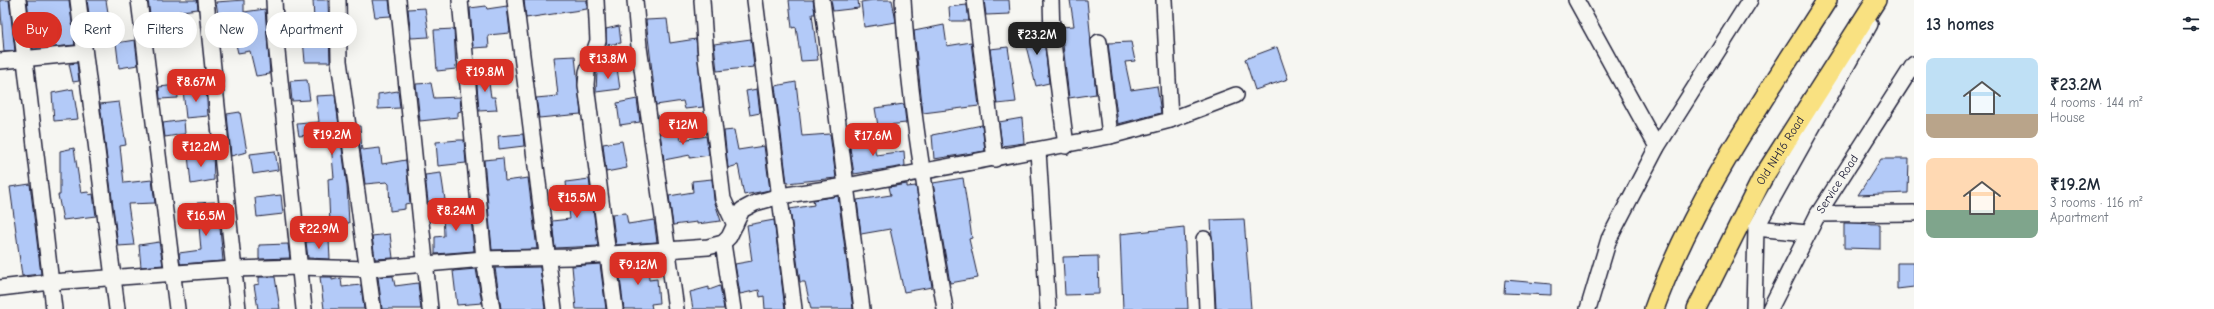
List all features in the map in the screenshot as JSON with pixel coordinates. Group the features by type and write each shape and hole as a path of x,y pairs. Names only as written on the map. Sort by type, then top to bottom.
{"main road":[{"path":"1654,309 1668,271 1726,159 1827,0"},
{"name":"Old NH16 Road","path":"1697,309 1762,179 1876,0"}],"street":[{"path":"18,0 54,309"},
{"path":"78,0 117,309"},
{"path":"139,0 177,309"},
{"path":"206,0 238,309"},
{"path":"274,0 304,309"},
{"path":"338,0 339,61 373,309"},
{"path":"398,0 424,264 430,309"},
{"path":"460,0 484,259 492,309"},
{"path":"515,0 546,256 554,309"},
{"path":"596,0 598,41 587,72 586,85 615,309"},
{"path":"635,0 638,47 676,309"},
{"path":"702,0 706,58 723,199 735,225"},
{"path":"755,0 794,309"},
{"path":"822,0 862,309"},
{"path":"903,0 905,40 922,171 945,309"},
{"path":"975,0 995,159"},
{"path":"1051,0 1052,35 1066,146"},
{"path":"1164,0 1170,120"},
{"path":"1576,0 1657,147"},
{"path":"1588,309 1609,239 1657,147 1750,0"},
{"path":"1754,309 1756,228 1864,36 1882,0"},
{"path":"1099,42 1110,136"},
{"path":"0,61 84,53"},
{"name":"Service Road","path":"1770,309 1807,233 1818,214 1914,64"},
{"path":"0,288 51,282 233,269 299,267 368,269 484,259 607,255 708,248 722,243 729,237 742,210 755,203 780,196 846,186 1066,146 1170,120 1236,95"},
{"path":"1038,151 1048,309"},
{"path":"1818,214 1914,213"},
{"path":"1756,228 1807,233"},
{"path":"1204,239 1207,309"},
{"path":"722,243 733,309"}],"building":[{"path":"0,0 9,0 12,26 12,48 15,48 15,51 4,52"},
{"path":"27,0 69,0 71,12 70,45 62,46 62,12 28,12"},
{"path":"87,0 106,0 108,12 89,12"},
{"path":"148,0 197,0 198,9 174,12 150,12"},
{"path":"244,0 244,12 218,12 216,2"},
{"path":"313,0 328,0 328,12 314,12"},
{"path":"372,0 389,0 391,16 375,17"},
{"path":"524,0 587,0 587,9 526,18"},
{"path":"789,0 813,0 815,14 812,14 818,60 801,61 796,27 792,28"},
{"path":"831,0 858,0 859,8 833,11"},
{"path":"873,0 892,0 896,22 864,27 861,2"},
{"path":"984,0 1009,0 1010,14 986,15"},
{"path":"1070,0 1087,0 1096,94 1069,98 1061,27 1074,26"},
{"path":"967,5 969,21 950,21 949,7"},
{"path":"486,6 487,9 507,6 510,33 488,35 489,47 473,48 470,8"},
{"path":"425,8 429,37 411,38 408,9"},
{"path":"265,9 266,48 268,48 270,74 256,76 250,51 238,53 237,48 258,48 258,12 244,12"},
{"path":"667,19 670,43 696,39 703,107 685,109 683,101 656,105 646,20"},
{"path":"944,25 947,46 971,42 979,106 923,113 914,31"},
{"path":"619,26 621,43 606,45 606,29"},
{"path":"454,29 456,69 437,71 434,30"},
{"path":"1039,29 1043,29 1049,83 1036,86 1023,34 1039,31"},
{"path":"751,39 754,67 717,71 714,44"},
{"path":"133,40 133,48 136,48 138,65 119,68 117,48 125,48 125,42"},
{"path":"1131,42 1135,61 1125,62 1131,90 1157,86 1161,113 1118,124 1108,43"},
{"path":"1008,47 1016,102 997,104 990,49"},
{"path":"1277,47 1288,79 1255,90 1245,59"},
{"path":"304,48 330,48 330,62 305,62"},
{"path":"575,56 581,114 539,118 536,98 558,96 554,57"},
{"path":"77,63 79,81 73,82 69,64"},
{"path":"617,68 620,89 596,92 597,71"},
{"path":"487,70 491,97 495,97 497,110 479,111 476,72"},
{"path":"307,80 310,100 292,101 290,81"},
{"path":"796,82 802,136 830,134 836,178 787,183 775,86"},
{"path":"431,83 434,98 460,97 461,111 458,112 458,117 420,121 416,84"},
{"path":"177,85 178,98 160,99 159,87"},
{"path":"206,87 208,116 186,118 183,90"},
{"path":"73,89 78,119 54,121 52,93"},
{"path":"757,89 760,113 750,115 746,91"},
{"path":"398,91 400,108 378,109 378,94"},
{"path":"335,95 347,186 349,223 330,224 328,179 334,178 330,133 299,136 297,124 319,122 316,96"},
{"path":"637,99 640,122 620,125 617,103"},
{"path":"119,102 126,145 120,146 124,183 152,180 155,203 128,204 134,245 118,246 100,104"},
{"path":"904,104 906,123 878,126 875,108"},
{"path":"240,112 247,152 231,156 227,114"},
{"path":"1022,118 1024,143 1002,146 999,122"},
{"path":"184,120 185,134 165,137 163,123"},
{"path":"982,125 985,151 934,159 932,135"},
{"path":"357,126 360,126 362,150 380,148 382,164 406,160 410,203 405,204 405,209 390,211 389,184 387,182 365,184"},
{"path":"734,130 738,150 764,146 770,190 744,195 738,165 728,168 724,131"},
{"path":"679,131 681,140 706,136 709,155 690,158 690,155 664,160 660,133"},
{"path":"523,134 524,146 499,149 498,136"},
{"path":"872,136 876,155 904,151 905,166 854,174 849,141"},
{"path":"464,140 466,163 438,166 436,142"},
{"path":"622,141 627,168 606,172 603,144"},
{"path":"74,148 81,193 88,192 89,195 93,194 96,216 63,220 58,195 60,195 60,151"},
{"path":"275,151 278,170 253,174 250,154"},
{"path":"213,152 214,180 191,184 188,155"},
{"path":"503,158 505,181 528,178 537,249 492,250 484,160"},
{"path":"1881,159 1909,159 1908,193 1858,195"},
{"path":"441,173 445,200 428,202 425,175"},
{"path":"963,178 972,238 969,239 978,278 950,283 933,183"},
{"path":"589,179 598,246 555,248 552,221 570,219 566,182"},
{"path":"712,179 714,200 721,221 673,225 669,196 693,192 692,181"},
{"path":"30,184 41,274 22,276 10,187"},
{"path":"907,184 907,187 916,186 932,287 904,292 890,229 861,234 857,200 891,195 889,187"},
{"path":"281,195 283,214 257,217 255,198"},
{"path":"838,196 853,309 811,309 805,282 800,282 790,209 814,205 813,200"},
{"path":"215,202 215,217 219,217 223,261 180,264 179,253 201,250 197,203"},
{"path":"470,206 474,251 435,254 435,237 444,236 443,210"},
{"path":"626,213 628,224 654,220 657,242 616,245 612,214"},
{"path":"1244,219 1251,309 1216,309 1211,220"},
{"path":"774,220 785,309 765,309 764,296 760,297 759,290 740,294 735,264 752,261 747,225"},
{"path":"1844,223 1880,224 1880,249 1844,248"},
{"path":"1184,227 1188,309 1123,309 1120,234"},
{"path":"390,234 393,258 375,259 372,236"},
{"path":"329,240 330,259 308,258 306,242"},
{"path":"159,242 163,265 141,267 139,245"},
{"path":"288,244 290,258 259,259 259,245"},
{"path":"1098,256 1099,294 1065,295 1063,257"},
{"path":"648,260 649,280 657,279 659,303 651,304 652,309 624,309 618,263"},
{"path":"1897,263 1914,263 1914,287 1897,289"},
{"path":"600,264 606,309 576,309 572,266"},
{"path":"540,267 545,309 501,309 495,268"},
{"path":"476,269 482,303 457,305 453,271"},
{"path":"393,276 395,286 418,283 421,309 382,309 378,277"},
{"path":"259,277 275,277 280,309 258,309 254,285 259,284"},
{"path":"320,277 332,277 332,280 341,278 342,287 361,285 364,309 324,309"},
{"path":"1505,280 1551,284 1551,295 1504,293"},
{"path":"720,286 724,309 693,309 690,292 709,287 709,290"}]}
